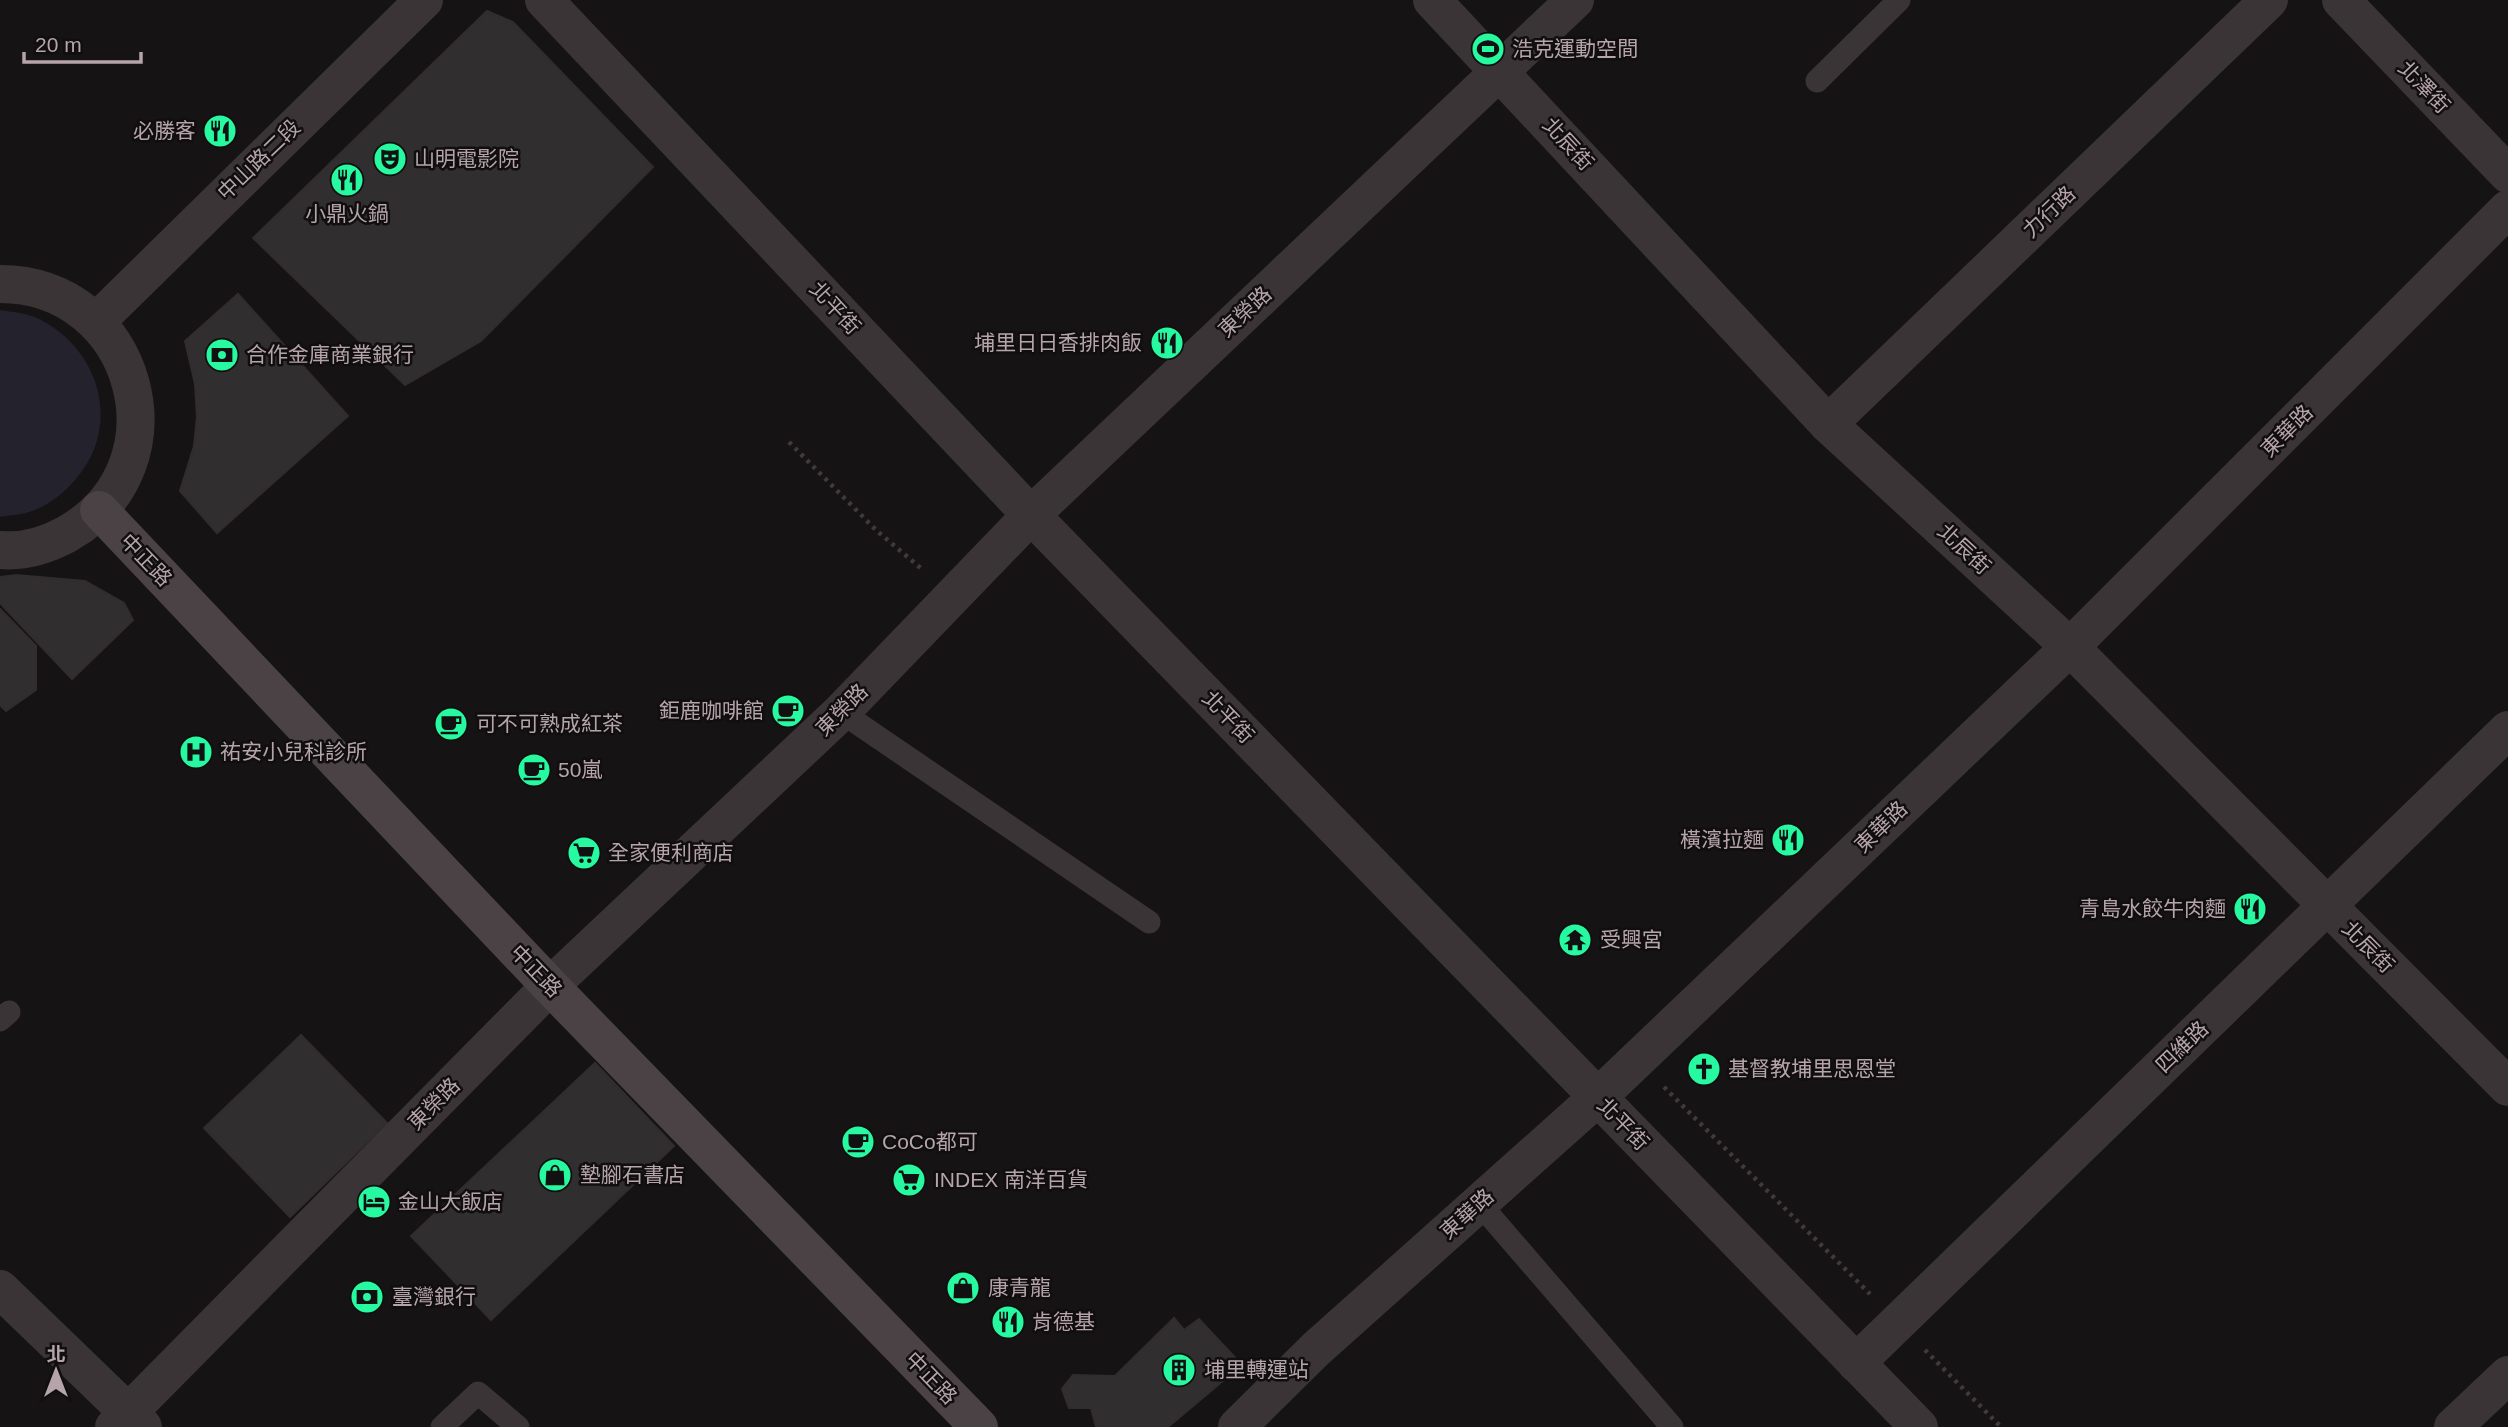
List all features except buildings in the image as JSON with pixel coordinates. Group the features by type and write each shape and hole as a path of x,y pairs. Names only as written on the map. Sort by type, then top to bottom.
{"main road":[{"name":"中正路","path":"99,510 550,986 979,1427"}],"street":[{"name":"中山路二段","path":"96,322 424,0"},
{"name":"北平街","path":"544,0 1031,515 1919,1427"},
{"name":"北辰街","path":"1432,0 1828,424 2070,647 2508,1087"},
{"name":"東榮路","path":"129,1422 550,986 841,712 1031,515 1575,0"},
{"name":"力行路","path":"1828,424 2269,0"},
{"name":"北澤街","path":"2341,0 2508,174"},
{"name":"東華路","path":"1237,1427 1316,1349 1598,1097 2070,647 2508,209"},
{"path":"0,284 46,290 73,303 96,322 115,345 128,372 136,401 136,431 130,459 117,487 99,510 79,527 57,540 32,547 0,550"},
{"name":"四維路","path":"1856,1363 2508,730"},
{"path":"0,1289 129,1422"},
{"path":"2453,1427 2508,1375"}],"lane":[{"path":"1818,81 1899,0"},
{"path":"841,712 1149,922"},
{"path":"1479,1203 1672,1427"},
{"path":"442,1427 478,1393 518,1427"}],"path":[{"path":"789,442 877,531 953,596"},
{"path":"1637,1059 2001,1427"}],"shaded area":[{"path":"0,310 37,318 59,331 76,348 89,368 98,390 101,413 98,436 90,459 71,485 38,508 0,517"}],"place":[{"name":"浩克運動空間","path":"1488,49"},
{"name":"必勝客","path":"220,131"},
{"name":"山明電影院","path":"390,159"},
{"name":"小鼎火鍋","path":"347,180"},
{"name":"埔里日日香排肉飯","path":"1167,343"},
{"name":"合作金庫商業銀行","path":"222,355"},
{"name":"鉅鹿咖啡館","path":"788,711"},
{"name":"可不可熟成紅茶","path":"451,724"},
{"name":"祐安小兒科診所","path":"196,752"},
{"name":"50嵐","path":"534,770"},
{"name":"橫濱拉麵","path":"1788,840"},
{"name":"全家便利商店","path":"584,853"},
{"name":"青島水餃牛肉麵","path":"2250,909"},
{"name":"受興宮","path":"1575,940"},
{"name":"基督教埔里思恩堂","path":"1704,1069"},
{"name":"CoCo都可","path":"858,1142"},
{"name":"墊腳石書店","path":"555,1175"},
{"name":"INDEX 南洋百貨","path":"909,1180"},
{"name":"金山大飯店","path":"374,1202"},
{"name":"康青龍","path":"963,1288"},
{"name":"臺灣銀行","path":"367,1297"},
{"name":"肯德基","path":"1008,1322"},
{"name":"埔里轉運站","path":"1179,1370"}]}
